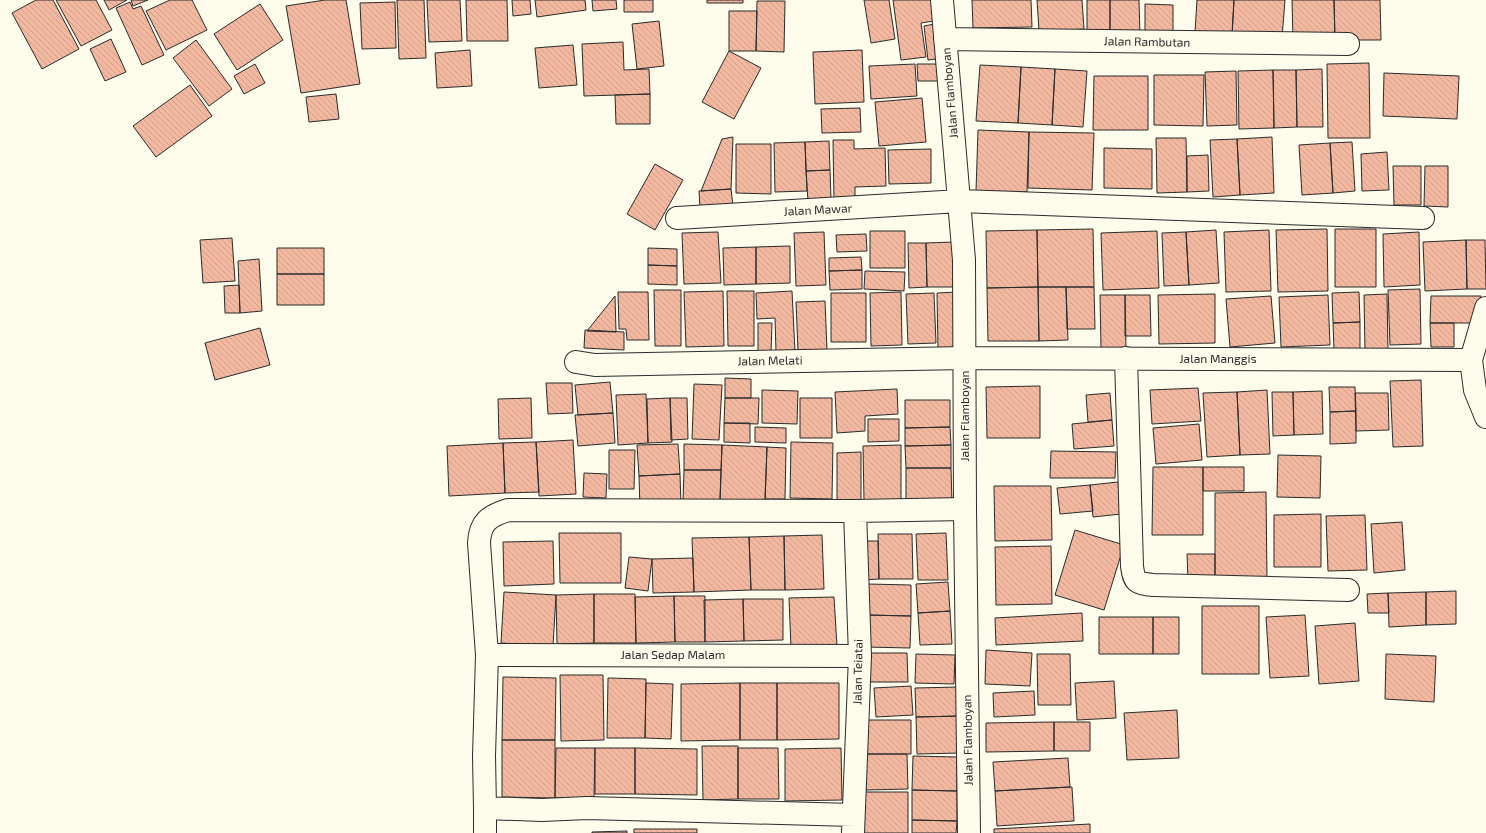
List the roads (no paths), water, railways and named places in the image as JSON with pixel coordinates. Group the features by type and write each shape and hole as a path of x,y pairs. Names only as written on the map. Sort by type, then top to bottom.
{"street":[{"name":"Jalan Flamboyan","path":"942,0 964,260 969,833"},
{"name":"Jalan Rambutan","path":"945,39 1348,44"},
{"name":"Jalan Mawar","path":"677,218 960,201 1423,218"},
{"path":"1486,308 1471,360 1475,390 1486,417"},
{"name":"Jalan Manggis","path":"965,358 1471,360"},
{"name":"Jalan Melati","path":"576,362 595,366 610,364 965,358"},
{"path":"1126,358 1132,566 1133,577 1136,581 1139,583 1153,585 1348,590"},
{"path":"485,833 484,756 487,655 479,532 487,521 496,514 508,510 855,511 965,509"},
{"name":"Jalan Teiatai","path":"853,824 860,656 855,511"},
{"name":"Jalan Sedap Malam","path":"487,655 860,656"},
{"path":"485,808 542,810 588,808 853,824"}]}
